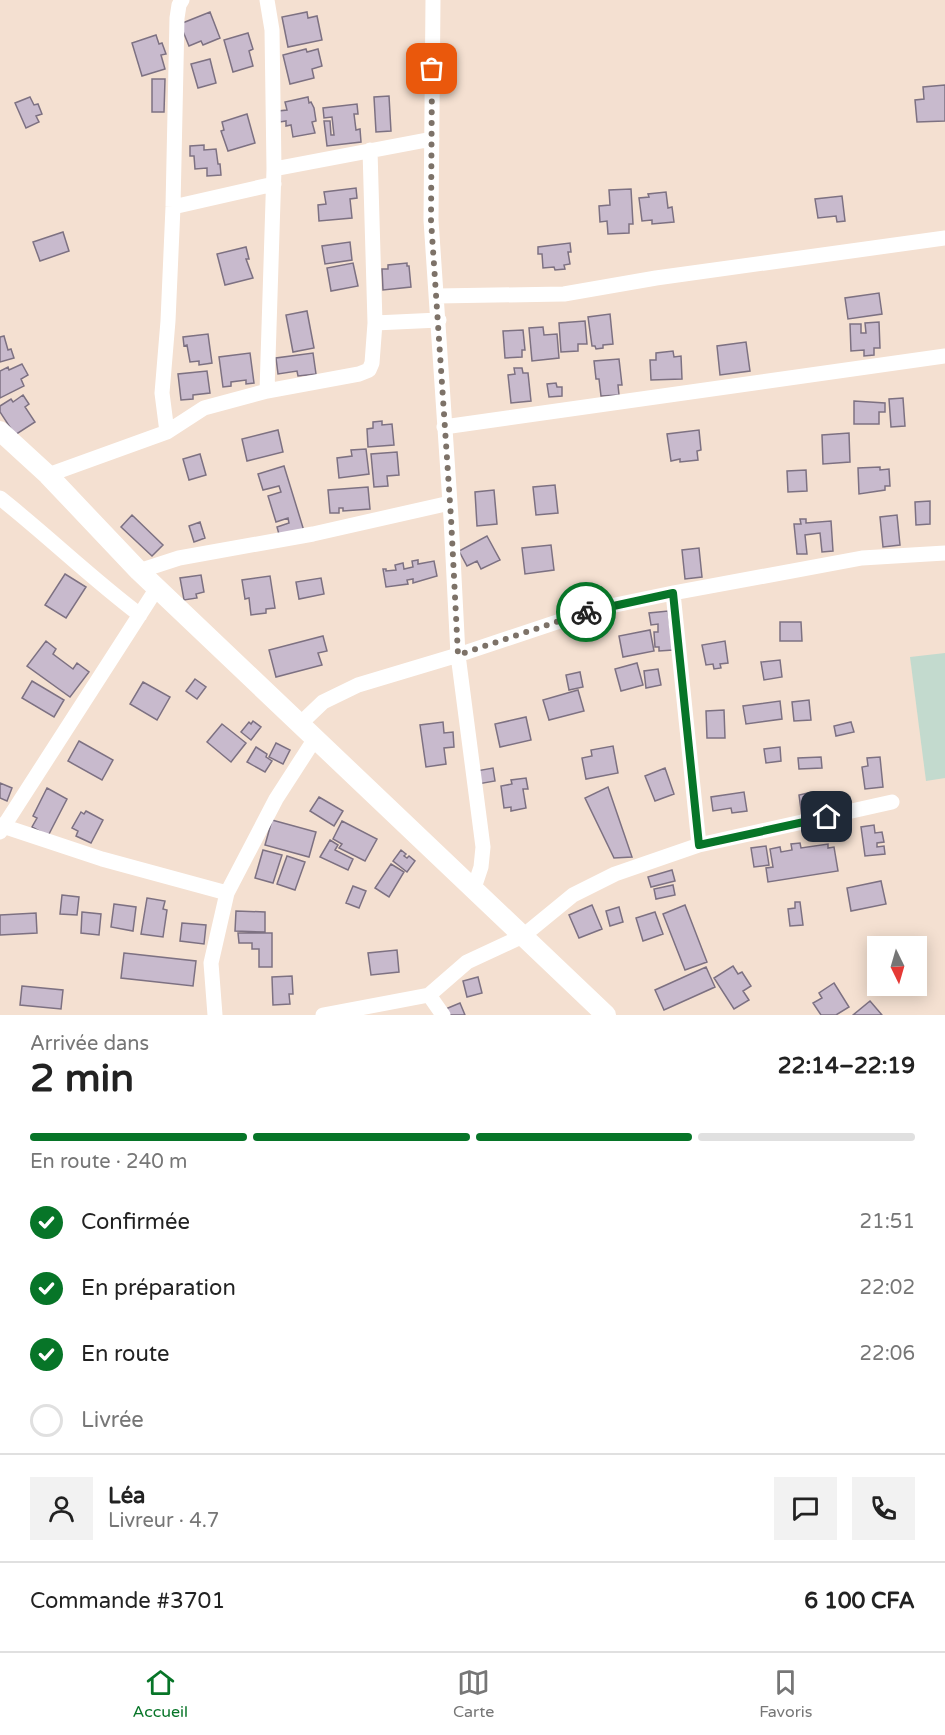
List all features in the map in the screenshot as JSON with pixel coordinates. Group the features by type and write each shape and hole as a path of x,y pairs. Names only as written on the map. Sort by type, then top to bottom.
{"main road":[{"path":"0,431 48,475 139,571 606,1015"}],"street":[{"path":"167,432 162,393 173,207 177,18 182,0"},
{"path":"267,0 272,30 274,176 267,391"},
{"path":"433,0 431,220 458,655 483,847 481,867 474,888"},
{"path":"173,207 370,150 432,139"},
{"path":"48,475 167,432 204,408 267,391 359,374 369,370 374,355 375,323 370,150"},
{"path":"437,296 564,294 945,238"},
{"path":"375,323 439,320"},
{"path":"444,427 945,356"},
{"path":"0,498 102,586 140,615"},
{"path":"139,571 179,558 313,534 450,503"},
{"path":"301,723 323,702 358,685 458,655 596,609 862,558 945,554"},
{"path":"157,588 1,827 102,859 227,893"},
{"path":"673,593 699,845"},
{"path":"215,1015 211,963 227,893 276,799 316,737"},
{"path":"323,1015 429,995 467,962 523,936 573,895 615,874 699,845 892,802"},
{"path":"429,995 443,1015"}],"green space":[{"path":"945,653 945,778 926,781 910,657"}],"building":[{"path":"210,12 220,38 203,45 201,41 189,46 180,24"},
{"path":"307,12 308,18 317,16 322,40 288,47 282,17"},
{"path":"248,33 253,49 249,51 253,66 233,72 224,40"},
{"path":"156,35 166,54 161,55 165,69 142,76 132,43"},
{"path":"306,49 307,52 318,49 322,66 312,69 314,78 290,84 283,55"},
{"path":"210,59 216,83 198,88 191,64"},
{"path":"152,79 165,79 164,112 152,112"},
{"path":"945,85 945,121 917,122 915,100 924,99 923,87"},
{"path":"389,96 391,131 376,132 374,97"},
{"path":"30,97 34,105 38,104 42,114 36,116 39,122 26,128 15,103"},
{"path":"308,97 309,103 311,102 314,108 316,121 312,122 315,133 293,137 291,125 286,126 286,121 280,122 278,111 287,110 285,102"},
{"path":"357,104 358,114 354,114 356,130 360,129 361,142 327,146 324,121 330,121 331,135 334,135 332,117 324,118 323,108"},
{"path":"247,114 255,143 228,151 221,131 224,130 222,122"},
{"path":"204,145 204,150 216,149 221,175 207,176 207,168 195,169 194,156 190,156 190,146"},
{"path":"356,188 357,198 350,199 352,218 319,221 318,205 326,204 324,192"},
{"path":"631,189 633,224 629,224 629,233 608,234 607,221 600,222 599,206 610,205 609,190"},
{"path":"666,192 668,208 672,207 674,222 652,224 652,220 642,221 639,198 649,197 648,194"},
{"path":"842,196 845,221 837,222 836,216 818,218 815,199"},
{"path":"63,232 69,251 40,261 33,242"},
{"path":"350,242 352,260 325,264 322,246"},
{"path":"570,243 571,252 568,252 570,264 564,265 565,269 543,268 542,254 538,254 538,247"},
{"path":"246,247 249,259 246,259 253,278 225,285 217,254"},
{"path":"353,263 358,286 331,291 327,268"},
{"path":"407,263 411,287 383,290 382,269 388,269 388,265"},
{"path":"879,293 882,314 848,319 845,298"},
{"path":"307,311 314,348 293,352 286,315"},
{"path":"610,314 613,344 603,345 603,348 596,349 592,346 588,317"},
{"path":"585,321 587,344 578,344 578,351 561,352 559,323"},
{"path":"879,322 880,348 874,348 874,355 864,356 864,350 851,351 850,324 861,324 861,333 866,333 865,323"},
{"path":"543,327 544,335 557,334 559,358 532,361 529,328"},
{"path":"523,330 525,350 522,350 522,357 505,358 503,331"},
{"path":"208,334 212,363 199,365 199,361 190,362 183,337"},
{"path":"4,336 8,350 11,349 14,358 0,362 0,337"},
{"path":"746,342 750,371 720,375 717,346"},
{"path":"673,351 674,357 681,356 682,379 651,380 650,360 656,360 656,353"},
{"path":"250,353 254,383 246,384 246,380 231,382 231,386 223,387 219,357"},
{"path":"313,353 316,374 298,376 297,371 278,374 276,358"},
{"path":"619,359 622,385 618,385 619,395 601,396 594,361"},
{"path":"22,364 28,375 21,379 24,386 0,398 0,371"},
{"path":"514,368 522,368 523,373 528,373 531,401 511,403 508,375 515,374"},
{"path":"207,371 210,393 193,395 193,399 181,400 178,374"},
{"path":"556,383 557,387 562,387 562,396 549,397 547,384"},
{"path":"23,395 29,404 25,407 35,422 15,435 0,412 0,406 11,399 13,402"},
{"path":"903,398 905,426 891,427 889,399"},
{"path":"854,401 885,403 885,412 879,412 879,424 854,424"},
{"path":"382,421 382,425 392,424 394,445 368,447 367,429 373,428 373,422"},
{"path":"278,430 283,452 247,461 242,439"},
{"path":"699,430 701,450 697,451 698,460 671,461 667,434"},
{"path":"849,433 850,462 823,464 822,435"},
{"path":"366,449 369,474 339,478 337,458 352,456 351,450"},
{"path":"397,452 399,475 387,476 388,486 374,487 371,454"},
{"path":"200,454 206,475 189,480 183,459"},
{"path":"284,466 304,531 280,538 277,527 289,523 288,518 276,522 268,496 281,492 279,486 263,490 258,474"},
{"path":"880,467 880,470 889,469 890,486 885,486 885,490 859,494 858,468"},
{"path":"806,470 807,491 788,492 787,471"},
{"path":"555,485 558,513 536,515 533,487"},
{"path":"368,487 370,509 343,511 343,508 339,508 339,513 330,513 328,490"},
{"path":"494,490 497,524 477,526 475,492"},
{"path":"930,501 930,524 916,525 915,502"},
{"path":"132,515 163,545 152,556 121,527"},
{"path":"897,515 900,545 883,547 880,517"},
{"path":"800,519 806,519 806,523 831,521 833,551 822,552 820,533 805,535 807,554 797,554 794,524 801,524"},
{"path":"200,522 205,538 194,542 189,526"},
{"path":"487,536 500,560 481,569 477,561 467,566 459,551"},
{"path":"551,545 554,570 525,574 522,548"},
{"path":"699,548 702,577 685,579 682,550"},
{"path":"418,560 418,564 434,561 437,576 413,583 413,579 407,580 408,584 386,587 383,569 396,570 395,565 403,563 404,569 413,567 412,561"},
{"path":"65,574 86,587 66,618 45,605"},
{"path":"201,575 204,592 196,594 197,598 184,600 180,578"},
{"path":"270,576 275,608 266,609 266,613 251,615 249,598 245,599 242,580"},
{"path":"321,578 324,594 299,599 296,582"},
{"path":"601,587 605,606 593,607 592,588"},
{"path":"668,611 673,650 659,651 659,647 655,647 654,632 658,632 658,624 651,625 649,613"},
{"path":"780,622 801,622 802,641 780,641"},
{"path":"650,630 654,651 623,657 619,636"},
{"path":"323,636 327,651 318,653 322,665 276,677 269,650"},
{"path":"46,641 56,649 53,654 73,669 77,663 89,672 70,697 27,666"},
{"path":"725,641 728,663 720,664 721,668 714,669 713,664 706,665 702,645"},
{"path":"780,660 782,677 764,680 761,662"},
{"path":"637,663 643,685 621,691 615,669"},
{"path":"658,669 661,685 646,688 644,671"},
{"path":"580,672 583,687 569,690 566,675"},
{"path":"195,679 206,687 197,699 186,691"},
{"path":"32,681 64,700 54,717 22,698"},
{"path":"143,682 170,697 157,720 130,704"},
{"path":"578,690 584,711 549,720 543,700"},
{"path":"809,700 811,720 794,721 792,702"},
{"path":"780,701 782,719 746,724 743,706"},
{"path":"724,710 725,738 707,738 706,711"},
{"path":"526,717 531,740 500,747 495,724"},
{"path":"253,721 261,727 251,740 241,732 249,722 251,724"},
{"path":"443,722 444,733 453,732 454,747 444,748 446,764 426,767 420,725"},
{"path":"851,722 854,732 836,736 834,726"},
{"path":"222,724 246,743 231,762 207,742"},
{"path":"79,741 113,760 102,780 68,761"},
{"path":"276,743 290,750 283,764 269,757"},
{"path":"613,746 618,773 586,779 582,758 592,756 591,750"},
{"path":"256,747 267,754 266,757 272,761 265,772 247,762"},
{"path":"780,747 781,761 766,763 764,749"},
{"path":"821,757 822,768 799,769 798,758"},
{"path":"880,757 883,787 865,789 862,767 868,766 867,758"},
{"path":"493,768 495,781 478,784 476,771"},
{"path":"665,768 674,794 655,801 645,776"},
{"path":"526,778 528,789 523,789 526,808 511,811 511,807 504,808 501,786 512,784 511,780"},
{"path":"0,783 12,788 7,801 0,798"},
{"path":"608,787 632,857 614,858 585,798"},
{"path":"47,788 67,799 48,836 32,827 37,818 33,816"},
{"path":"744,792 747,811 732,813 731,808 713,811 711,797"},
{"path":"808,793 811,816 802,817 799,795"},
{"path":"319,797 343,811 334,826 310,811"},
{"path":"86,811 103,820 91,843 76,836 78,831 72,828 81,812 84,814"},
{"path":"272,820 316,832 309,857 265,845"},
{"path":"342,821 377,839 365,861 339,848 342,844 333,839"},
{"path":"874,825 875,833 882,832 884,842 877,843 877,847 884,846 885,854 865,856 861,827"},
{"path":"330,840 338,845 335,850 353,859 348,870 320,857"},
{"path":"800,843 801,848 828,844 828,848 834,847 838,871 768,882 766,868 773,867 770,849 780,847 781,852 792,850 791,844"},
{"path":"766,846 769,865 754,867 751,848"},
{"path":"263,850 282,855 273,883 255,878"},
{"path":"401,850 406,854 404,856 407,858 409,856 415,861 407,872 393,861"},
{"path":"287,856 305,862 295,890 277,884"},
{"path":"391,864 404,872 389,897 375,888"},
{"path":"672,870 675,881 651,887 648,877"},
{"path":"881,881 886,904 851,911 847,888"},
{"path":"673,885 675,895 656,899 654,889"},
{"path":"353,886 366,891 359,908 346,903"},
{"path":"62,895 79,897 77,915 60,914"},
{"path":"147,898 165,901 163,909 167,910 163,937 141,934"},
{"path":"795,902 800,902 803,925 790,926 788,909 795,908"},
{"path":"114,904 136,907 133,931 111,927"},
{"path":"592,905 602,929 579,938 569,915"},
{"path":"685,905 707,962 685,970 663,914"},
{"path":"619,907 623,922 610,926 606,911"},
{"path":"236,911 265,912 265,932 235,931"},
{"path":"82,912 101,914 99,935 81,933"},
{"path":"655,912 663,934 643,941 636,918"},
{"path":"36,913 37,933 0,935 0,915"},
{"path":"182,923 206,925 204,944 180,941"},
{"path":"238,933 272,933 272,967 259,967 259,949 252,949 252,943 239,943"},
{"path":"397,950 399,972 371,975 368,953"},
{"path":"124,953 196,961 193,986 121,978"},
{"path":"733,966 738,974 742,972 751,986 743,991 749,1000 734,1009 714,978"},
{"path":"706,967 715,987 664,1010 655,990"},
{"path":"292,976 293,994 289,994 290,1004 273,1005 272,977"},
{"path":"478,977 482,993 467,997 463,981"},
{"path":"834,983 849,1007 836,1015 821,1015 813,1003 822,998 819,993"},
{"path":"22,986 63,990 61,1009 20,1005"},
{"path":"870,1001 882,1015 853,1015"},
{"path":"460,1003 465,1015 437,1015 436,1013"}],"way so far":[{"path":"432,69 431,220 458,655 586,612"}],"route":[{"path":"586,612 673,593 699,845 827,817"}]}
